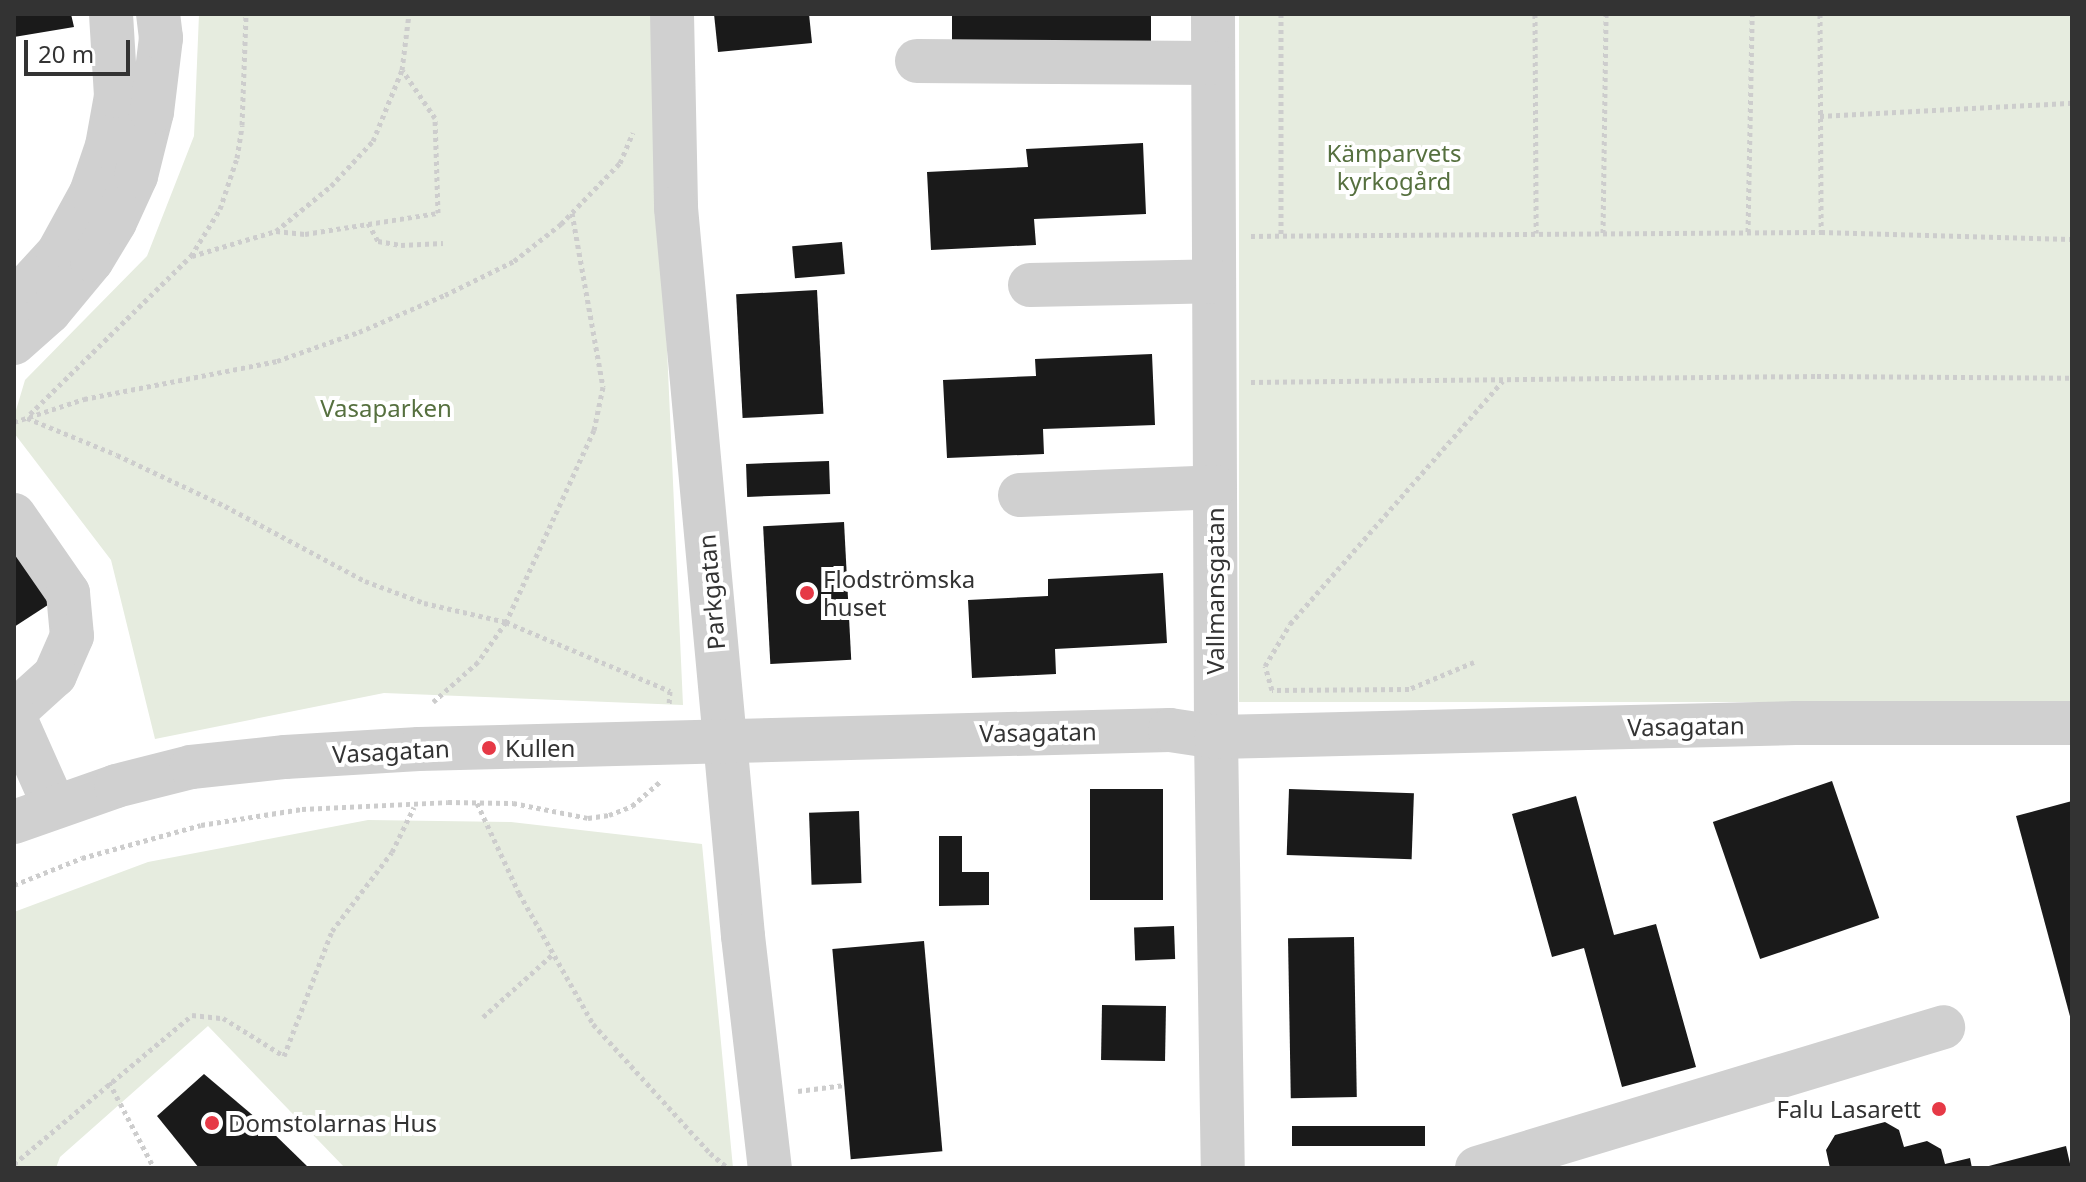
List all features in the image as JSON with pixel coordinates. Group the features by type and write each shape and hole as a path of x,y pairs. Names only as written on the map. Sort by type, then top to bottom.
{"street":[{"path":"14,301 58,253 91,193 107,146 116,96 111,14"},
{"path":"14,343 66,294 115,222 126,199 146,144 152,112 161,38 158,14"},
{"name":"Parkgatan","path":"672,14 676,208 725,743 770,1168"},
{"name":"Vallmansgatan","path":"1213,14 1216,737 1223,1168"},
{"path":"917,61 1213,63"},
{"path":"1030,285 1214,281"},
{"path":"1020,495 1215,487"},
{"path":"14,515 68,593 72,636 55,675 14,714 54,806"},
{"name":"Vasagatan","path":"14,822 116,786 227,762 419,749 664,760 725,743 789,737 1170,730 1216,737 1796,723 2072,723"},
{"path":"1477,1168 1943,1027"}],"path":[{"path":"26,418 191,256 220,209 237,158 242,125 246,14"},
{"path":"276,231 331,186 373,141 402,70 409,14"},
{"path":"1281,14 1281,237"},
{"path":"1535,14 1536,233"},
{"path":"1603,233 1606,14"},
{"path":"1748,232 1752,14"},
{"path":"1820,14 1821,232"},
{"path":"191,256 276,231 305,234 438,213 435,118 402,70"},
{"path":"1820,116 2072,103"},
{"path":"14,422 84,399 277,361 359,332 514,261 572,213 620,163 636,117"},
{"path":"433,702 478,662 506,622 594,430 603,387 572,213"},
{"path":"368,223 378,241 401,245 443,243"},
{"path":"1214,235 1821,232 2072,239"},
{"path":"1214,382 1817,376 2072,378"},
{"path":"1474,662 1409,689 1272,690 1265,666 1290,624 1504,380"},
{"path":"14,885 82,858 201,825 302,809 513,803 588,818 609,815 632,806 659,785 670,691 506,622 424,603 365,581 198,493 117,455 26,418"},
{"path":"477,803 519,893 593,1024 710,1153 728,1168"},
{"path":"14,1164 192,1015 223,1018 284,1056 332,931 392,852 414,807"},
{"path":"483,1017 553,954"},
{"path":"109,1082 154,1168"},
{"path":"795,1091 845,1085"}],"green space":[{"name":"Vasaparken","path":"199,14 652,14 683,705 384,693 155,739 111,560 14,433 14,417 25,380 147,256 194,136"},
{"name":"Kämparvets kyrkogård","path":"1239,14 2072,14 2072,702 1239,702"},
{"path":"368,820 511,822 702,844 733,1168 345,1168 208,1026 60,1157 56,1168 14,1168 14,912 148,862"}],"building":[{"path":"14,14 71,14 74,27 14,37"},
{"path":"714,14 809,14 812,43 718,52"},
{"path":"952,14 1151,14 1151,44 952,44"},
{"path":"1143,143 1146,214 1034,219 1036,245 931,250 927,172 1028,167 1026,149"},
{"path":"842,242 845,274 795,278 792,246"},
{"path":"817,290 823,414 743,418 736,294"},
{"path":"1152,354 1155,425 1043,429 1044,454 947,458 943,380 1036,376 1035,359"},
{"path":"829,461 830,494 747,497 746,464"},
{"name":"Flodströmska huset","path":"844,522 851,660 770,664 763,526"},
{"path":"14,540 54,601 14,627"},
{"path":"1163,573 1167,643 1055,649 1056,674 972,678 968,600 1048,596 1048,579"},
{"path":"1832,781 1879,918 1760,959 1713,822"},
{"path":"1090,789 1163,789 1163,900 1090,900"},
{"path":"1289,789 1414,793 1412,859 1287,855"},
{"path":"1576,796 1614,935 1656,924 1696,1067 1622,1087 1584,948 1552,957 1512,814"},
{"path":"2072,801 2072,1020 2071,1020 2016,816"},
{"path":"859,811 862,883 812,885 809,813"},
{"path":"939,836 962,836 962,872 989,872 989,905 939,906"},
{"path":"1174,926 1175,959 1135,960 1134,927"},
{"path":"1354,937 1357,1097 1291,1098 1288,938"},
{"path":"924,941 942,1151 851,1159 832,949"},
{"path":"1102,1005 1166,1006 1165,1061 1101,1060"},
{"name":"Domstolarnas Hus","path":"204,1074 309,1168 199,1168 157,1116"},
{"path":"1885,1122 1899,1130 1904,1147 1927,1141 1941,1149 1945,1164 1970,1158 1972,1168 1830,1168 1826,1150 1835,1135"},
{"path":"1292,1126 1425,1126 1425,1146 1292,1146"},
{"path":"2066,1146 2071,1168 1985,1167"}],"place":[{"name":"Flodströmska huset","path":"807,593"},
{"name":"Kullen","path":"489,748"},
{"name":"Falu Lasarett","path":"1939,1109"},
{"name":"Domstolarnas Hus","path":"212,1123"}]}
